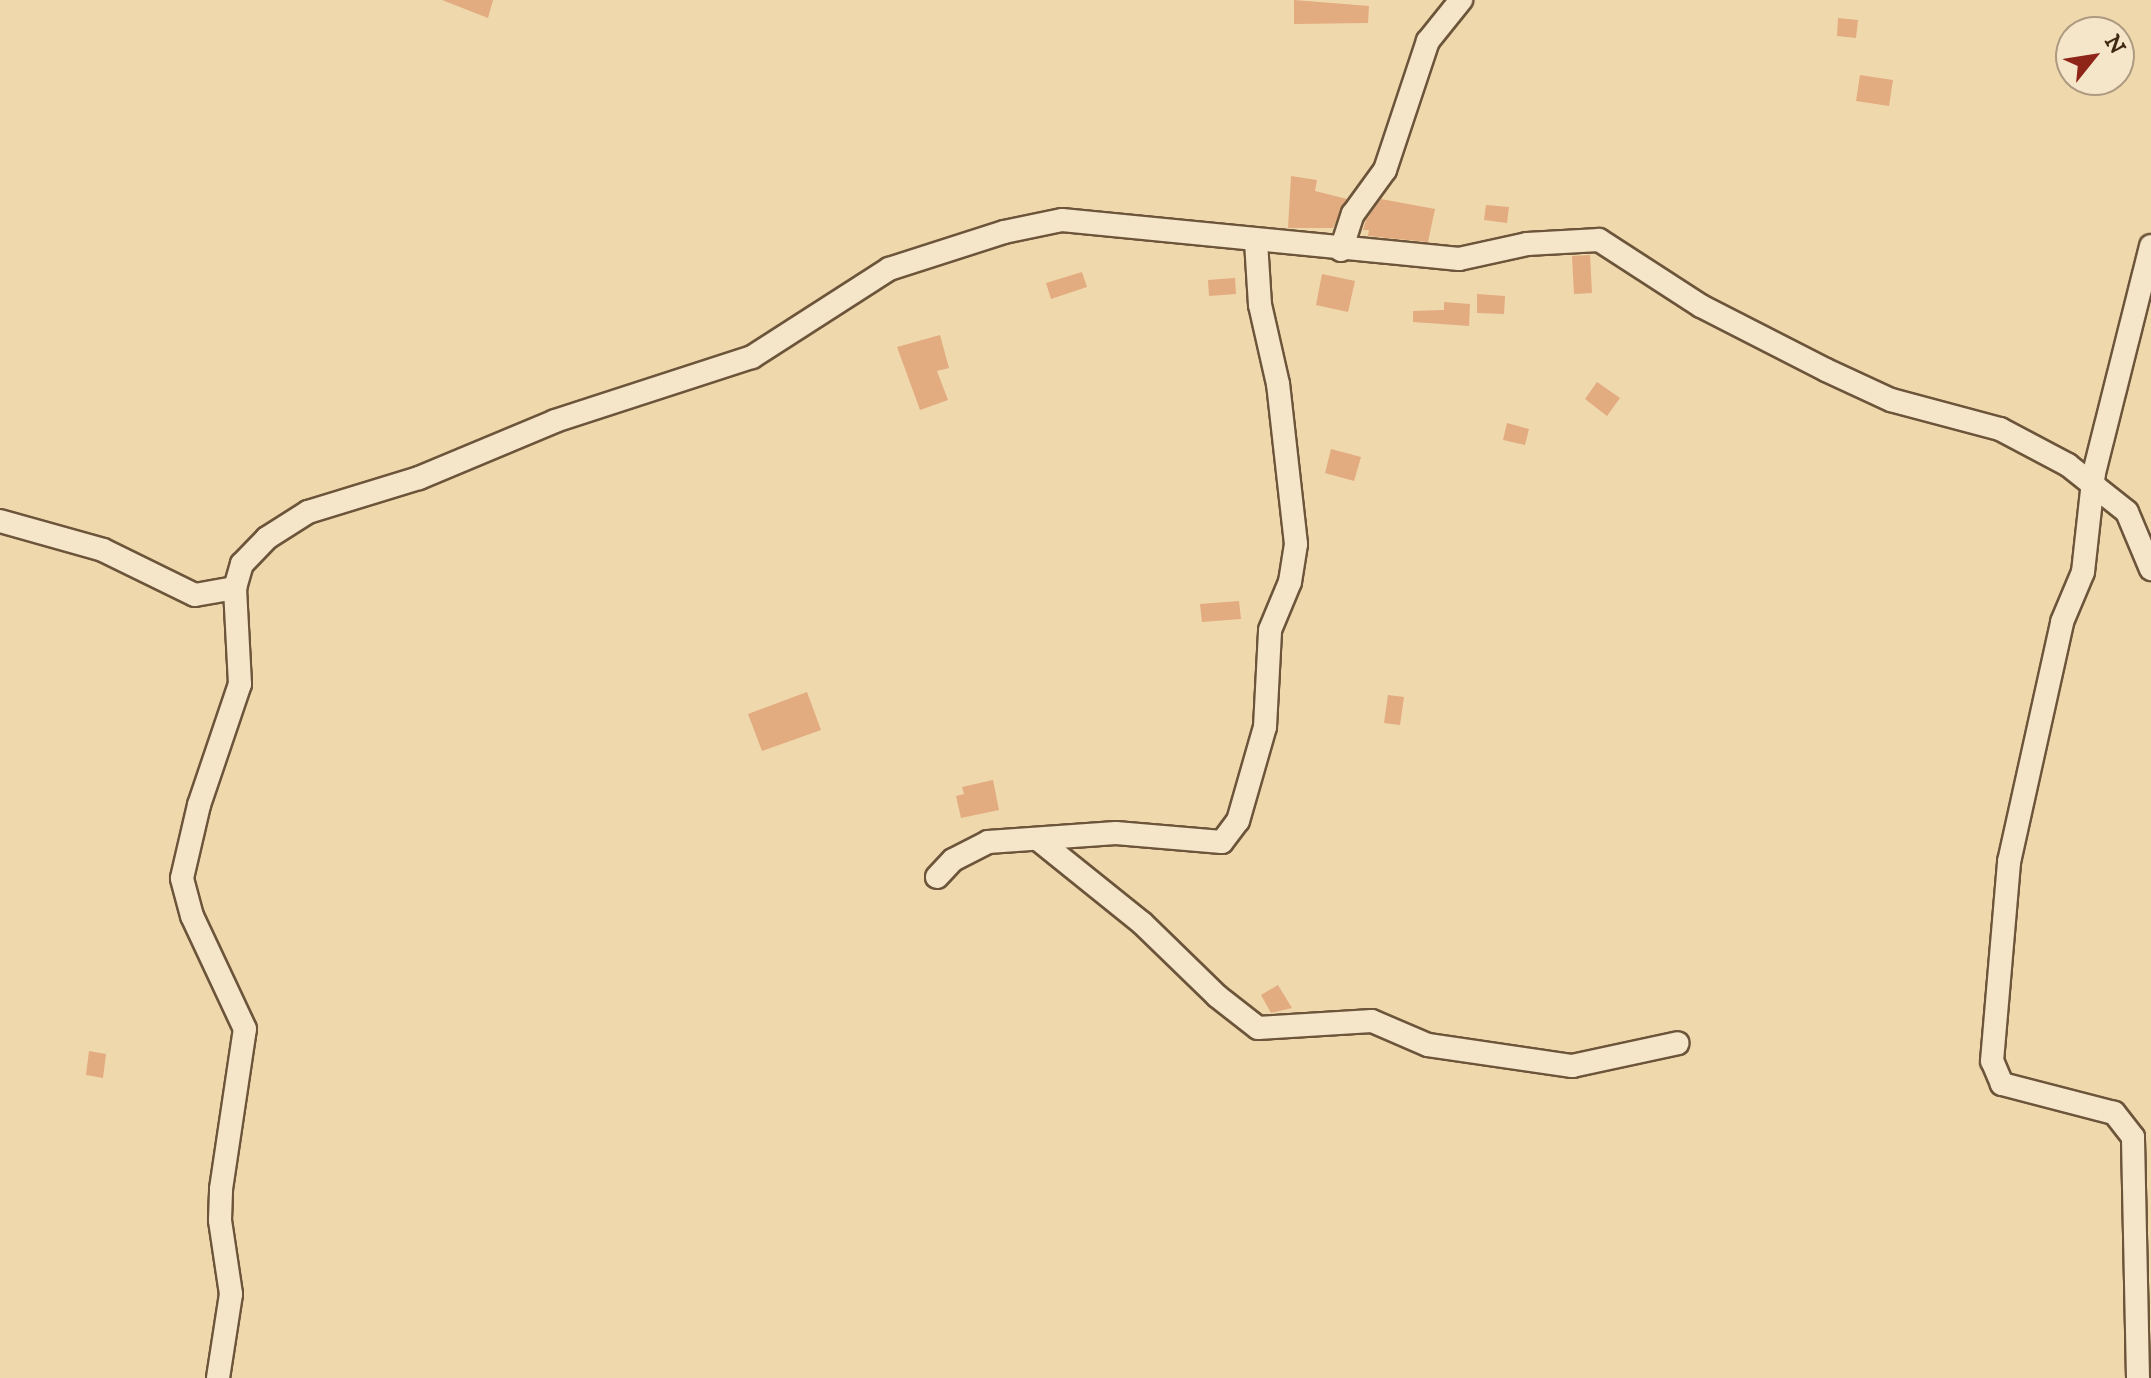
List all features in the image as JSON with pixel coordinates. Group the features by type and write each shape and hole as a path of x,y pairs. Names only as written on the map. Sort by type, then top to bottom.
{"street":[{"path":"1341,250 1353,214 1385,170 1428,41 1461,0"},
{"path":"218,1378 231,1294 220,1220 221,1189 245,1029 192,916 182,878 199,805 240,684 235,588 248,552 308,512 419,478 555,421 752,357 889,269 936,252 1062,220 1256,242 1459,259 1527,244 1599,240 1701,306 1826,370 1891,400 2000,429 2092,482 2127,512 2151,569"},
{"path":"937,877 953,860 988,842 1040,841 1116,833 1222,842 1250,793 1265,727 1270,630 1290,582 1296,544 1278,384 1260,305 1256,242"},
{"path":"2138,1378 2133,1137 2114,1113 2009,1088 1994,1074 1992,1061 2009,862 2062,622 2083,572 2092,482 2151,246"},
{"path":"0,521 103,550 195,595 235,588"},
{"path":"1040,841 1142,923 1217,996 1258,1028 1372,1021 1428,1045 1572,1066 1678,1043"}],"building":[{"path":"442,0 493,0 488,18"},
{"path":"1294,0 1369,6 1368,23 1294,24"},
{"path":"1838,18 1858,20 1856,38 1837,36"},
{"path":"1860,75 1893,80 1889,106 1856,101"},
{"path":"1291,176 1317,180 1315,191 1347,199 1333,228 1288,228"},
{"path":"1381,199 1435,209 1428,242 1368,236 1369,230 1363,230 1366,220"},
{"path":"1486,205 1509,207 1507,223 1484,220"},
{"path":"1590,255 1592,293 1574,294 1572,256"},
{"path":"1082,272 1087,287 1051,299 1046,283"},
{"path":"1322,274 1355,281 1348,312 1316,305"},
{"path":"1235,278 1236,294 1209,296 1208,280"},
{"path":"1477,294 1505,296 1504,314 1477,313"},
{"path":"1444,302 1470,304 1469,326 1413,322 1413,311 1444,310"},
{"path":"940,335 949,368 937,371 948,400 920,410 897,347"},
{"path":"1597,382 1620,398 1607,416 1585,399"},
{"path":"1507,423 1529,429 1525,445 1503,440"},
{"path":"1331,449 1361,457 1354,481 1325,473"},
{"path":"1239,601 1241,619 1202,622 1200,604"},
{"path":"807,692 821,730 762,751 748,714"},
{"path":"1388,695 1404,697 1400,725 1384,723"},
{"path":"993,780 999,810 961,818 956,796 964,794 962,787"},
{"path":"1278,985 1292,1008 1271,1013 1261,995"},
{"path":"89,1051 106,1054 103,1078 86,1075"}]}
